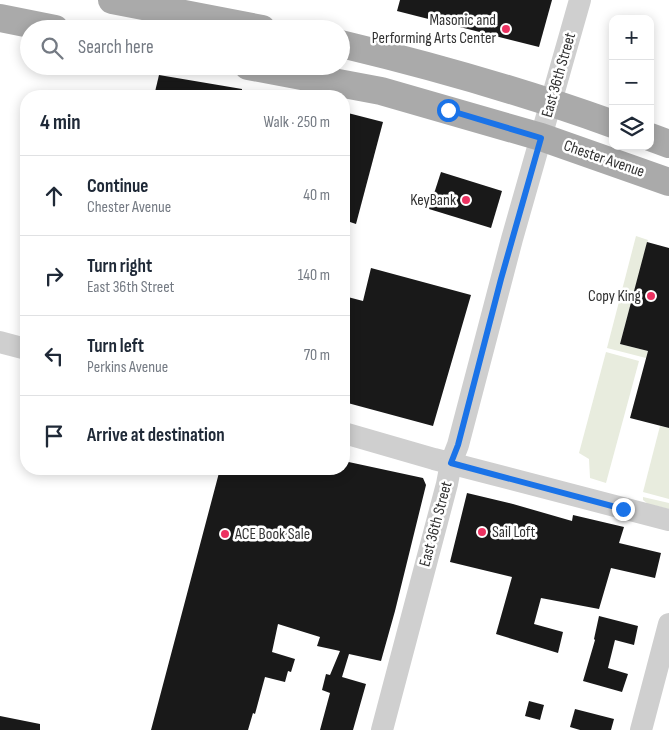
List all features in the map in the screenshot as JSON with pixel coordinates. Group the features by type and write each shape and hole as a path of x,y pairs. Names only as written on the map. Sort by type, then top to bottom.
{"main road":[{"path":"112,0 215,20"},
{"path":"0,18 20,22"},
{"path":"350,46 441,69 552,102 609,123"},
{"name":"Chester Avenue","path":"296,75 381,91 541,138 669,182"},
{"path":"654,138 669,144"}],"street":[{"name":"East 36th Street","path":"382,730 451,463 458,445 501,279 580,0"},
{"path":"0,342 20,347"},
{"path":"350,435 669,520"},
{"path":"641,730 669,624"}],"shaded area":[{"path":"636,236 648,240 620,344 648,351 646,358 607,348"},
{"path":"606,352 639,361 606,483 590,478 589,459 579,453"},
{"path":"660,426 669,428 669,499 643,492"},
{"path":"643,497 669,503 669,509 648,504 643,500"}],"building":[{"name":"Masonic and Performing Arts Center","path":"400,0 552,0 539,47 397,11"},
{"path":"159,75 242,89 242,90 155,90"},
{"path":"350,114 383,122 356,224 350,222"},
{"name":"KeyBank","path":"441,172 502,191 491,228 429,209"},
{"name":"Copy King","path":"647,242 669,248 669,428 630,418 648,351 620,344"},
{"path":"371,268 471,295 433,426 350,404 350,298 363,301"},
{"path":"350,462 423,478 426,485 381,661 349,654 342,677 366,684 353,730 320,730 330,693 322,690 326,674 330,675 340,651 317,646 320,637 278,624 272,652 295,659 291,672 288,671 285,682 265,677 255,714 253,713 248,730 151,730 218,475 350,475"},
{"path":"467,493 572,521 573,515 624,527 619,543 661,553 655,578 611,568 599,609 541,598 534,624 563,632 558,653 496,634 512,577 450,562"},
{"path":"599,616 638,626 634,645 615,640 608,668 628,674 622,692 583,681 595,640"},
{"path":"529,701 544,705 540,720 525,716"},
{"path":"575,709 614,719 611,730 580,730 570,727"},
{"path":"0,716 40,724 40,730 0,730"}],"place":[{"name":"Masonic and Performing Arts Center","path":"506,29"},
{"name":"KeyBank","path":"466,200"},
{"name":"Copy King","path":"651,296"},
{"name":"Sail Loft","path":"482,532"},
{"name":"ACE Book Sale","path":"225,534"}],"route":[{"path":"448,110 541,138 501,279 458,445 451,463 623,509"}]}
